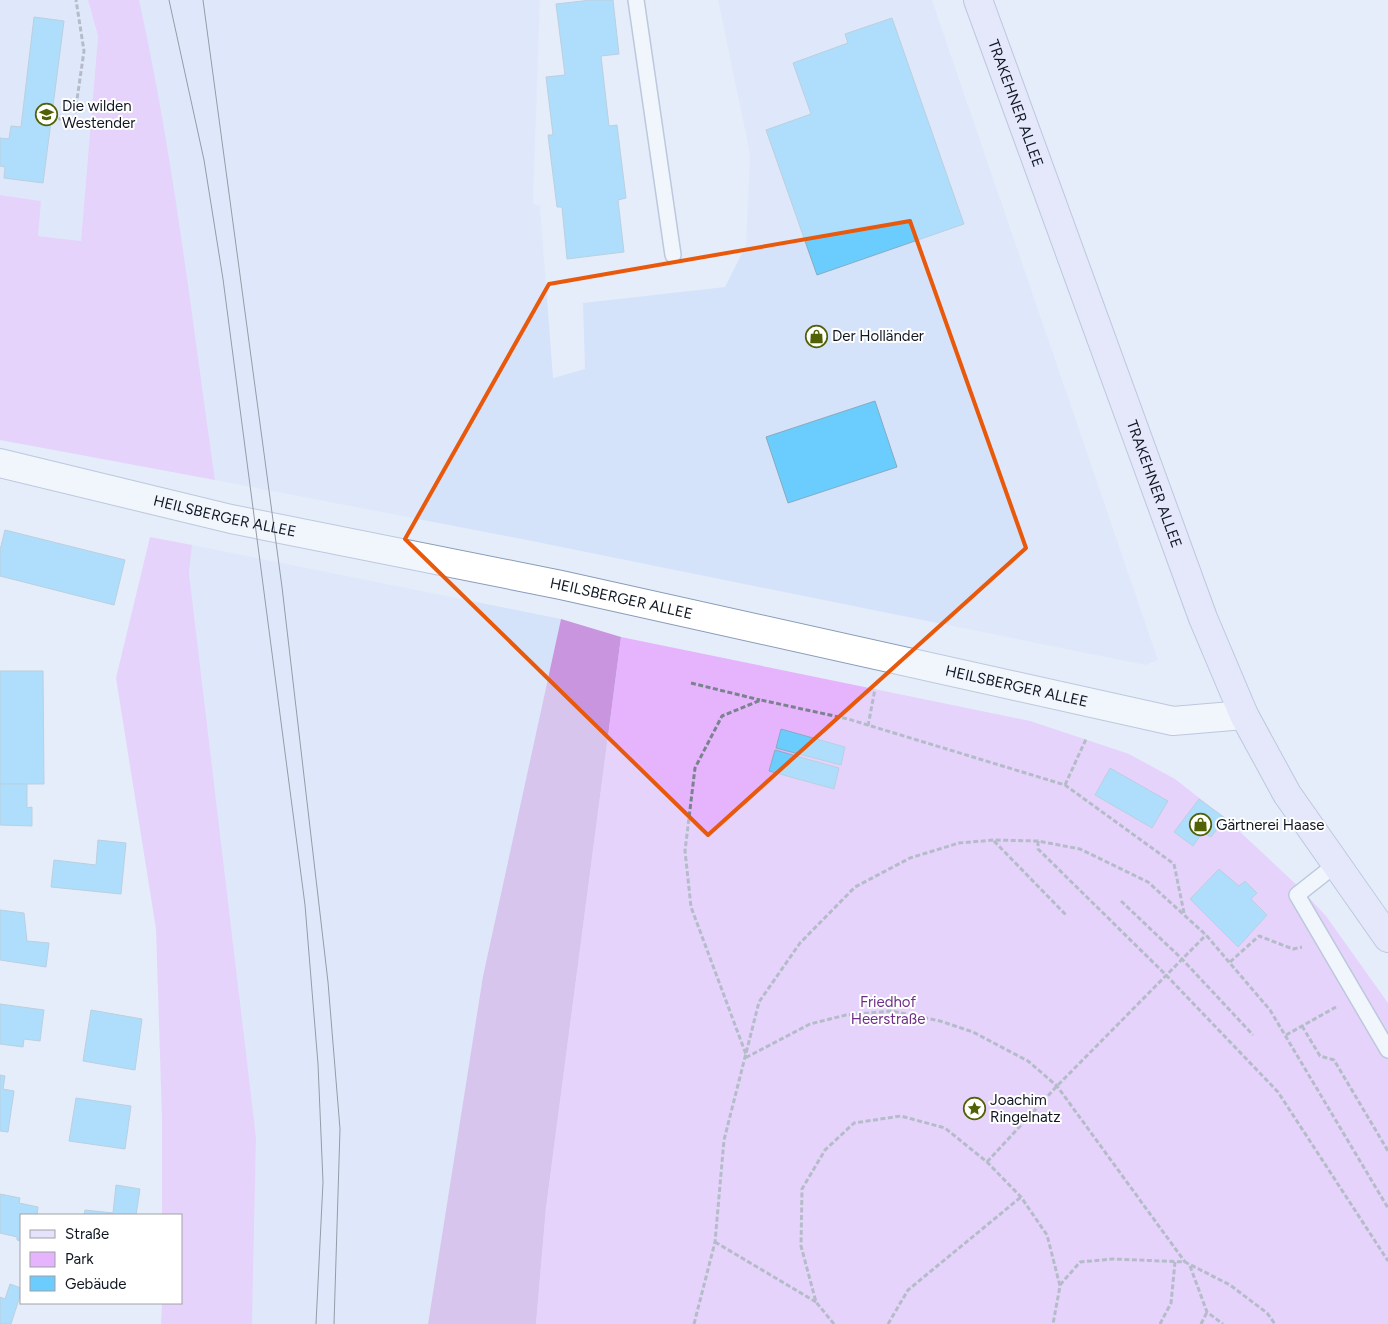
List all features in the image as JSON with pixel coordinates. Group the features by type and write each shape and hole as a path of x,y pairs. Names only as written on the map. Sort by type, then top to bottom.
{"main road":[{"name":"TRAKEHNER ALLEE","path":"978,0 1199,609 1244,715 1287,794 1388,938"}],"street":[{"name":"HEILSBERGER ALLEE","path":"0,463 231,519 561,585 1172,720 1244,715"}],"lane":[{"path":"636,0 673,255"},
{"path":"1335,865 1297,895 1388,1050"}],"path":[{"path":"51,118 74,120 84,51 76,0"},
{"path":"691,683 868,726 1066,785 1174,864 1184,913"},
{"path":"868,726 875,689"},
{"path":"747,1056 691,907 685,851 695,768 722,716 761,700"},
{"path":"1066,785 1086,739"},
{"path":"994,840 1066,914"},
{"path":"694,1324 715,1242 724,1140 747,1056 759,1002 800,943 855,887 910,858 959,843 994,840 1038,841 1080,849 1148,882 1206,935 1270,1010 1388,1208"},
{"path":"1038,841 1038,849 1165,974 1278,1092 1388,1261"},
{"path":"1121,902 1182,959 1252,1035"},
{"path":"987,1162 1165,974 1206,935"},
{"path":"1230,962 1259,936 1293,949 1306,946"},
{"path":"1286,1035 1356,995"},
{"path":"747,1056 810,1024 846,1015 892,1012 940,1021 973,1032 1028,1061 1057,1086 1185,1262 1230,1285 1267,1314 1275,1324"},
{"path":"1302,1026 1320,1056 1334,1060 1388,1152"},
{"path":"816,1302 801,1246 802,1189 825,1150 854,1123 901,1116 945,1128 987,1162 1021,1197 1047,1235 1060,1286 1053,1324"},
{"path":"888,1324 908,1290 1021,1197"},
{"path":"715,1242 816,1302 834,1324"},
{"path":"1060,1286 1080,1262 1113,1260 1185,1262"},
{"path":"1160,1324 1170,1304 1175,1262"},
{"path":"1190,1266 1206,1312 1224,1324"},
{"path":"1200,1324 1206,1312"}],"highlighted area":[{"path":"910,221 1026,548 708,835 405,539 549,284"}],"shaded area":[{"name":"Die wilden Westender","path":"0,0 88,0 98,36 81,241 37,236 41,201 0,195"},
{"path":"139,0 540,0 533,203 540,206 553,378 585,369 583,303 725,287 746,245 750,154 718,0 932,0 1158,660 1145,665 527,540 215,480 180,229"},
{"path":"192,545 561,619 483,976 428,1324 252,1324 256,1137 189,573"},
{"path":"561,619 621,637 546,1208 536,1324 428,1324 483,976"}],"green space":[{"path":"88,0 139,0 172,179 215,480 0,440 0,195 41,201 38,236 81,241 98,36"},
{"path":"150,537 192,545 189,573 256,1137 252,1324 161,1324 162,1304 182,1304 182,1214 162,1214 162,1119 156,929 116,678"},
{"name":"Friedhof Heerstraße","path":"621,637 1030,721 1129,754 1175,779 1225,818 1299,887 1326,916 1388,1003 1388,1324 536,1324 546,1208"}],"building":[{"path":"591,0 613,0 619,54 601,56 609,126 617,125 626,198 618,200 624,252 567,259 562,207 557,207 548,135 553,135 546,77 565,75 556,4"},
{"path":"34,17 64,21 43,183 4,178 5,167 0,166 0,138 9,139 11,126 21,127"},
{"path":"892,18 964,224 817,275 766,130 811,114 793,63 848,43 845,34"},
{"path":"875,401 897,467 788,503 766,437"},
{"path":"5,530 125,560 114,605 0,576 0,550"},
{"path":"0,671 43,671 44,784 0,784"},
{"path":"781,729 845,747 841,765 776,748"},
{"path":"775,750 839,768 834,789 769,771"},
{"path":"1110,768 1168,801 1152,828 1095,795"},
{"path":"0,784 27,784 27,808 32,807 32,826 0,825"},
{"name":"Gärtnerei Haase","path":"1199,799 1225,818 1211,837 1203,832 1193,846 1174,832"},
{"path":"98,840 126,843 121,894 51,887 54,860 96,865"},
{"path":"1219,869 1239,886 1245,881 1257,893 1251,899 1267,915 1238,947 1190,899"},
{"path":"0,910 24,913 27,941 49,943 46,967 0,960"},
{"path":"0,1004 44,1010 40,1041 24,1039 23,1047 0,1044"},
{"path":"91,1010 142,1019 135,1070 83,1061"},
{"path":"0,1075 5,1076 3,1089 14,1091 8,1132 0,1131"},
{"path":"76,1098 131,1106 125,1149 69,1141"},
{"path":"116,1185 140,1189 136,1214 84,1214 85,1210 113,1213"},
{"path":"0,1194 20,1198 19,1203 38,1207 37,1214 20,1214 20,1241 17,1240 17,1237 0,1233"},
{"path":"10,1284 20,1288 20,1296 11,1324 0,1324 0,1297 5,1299"}],"tram line":[{"path":"169,0 204,160 223,279 305,905 318,1064 323,1182 316,1324"},
{"path":"203,0 282,587 328,982 340,1129 334,1324"}],"place":[{"name":"Die wilden Westender","path":"46,115"},
{"name":"Der Holländer","path":"816,336"},
{"name":"Gärtnerei Haase","path":"1200,825"},
{"name":"Joachim Ringelnatz","path":"974,1109"}]}
